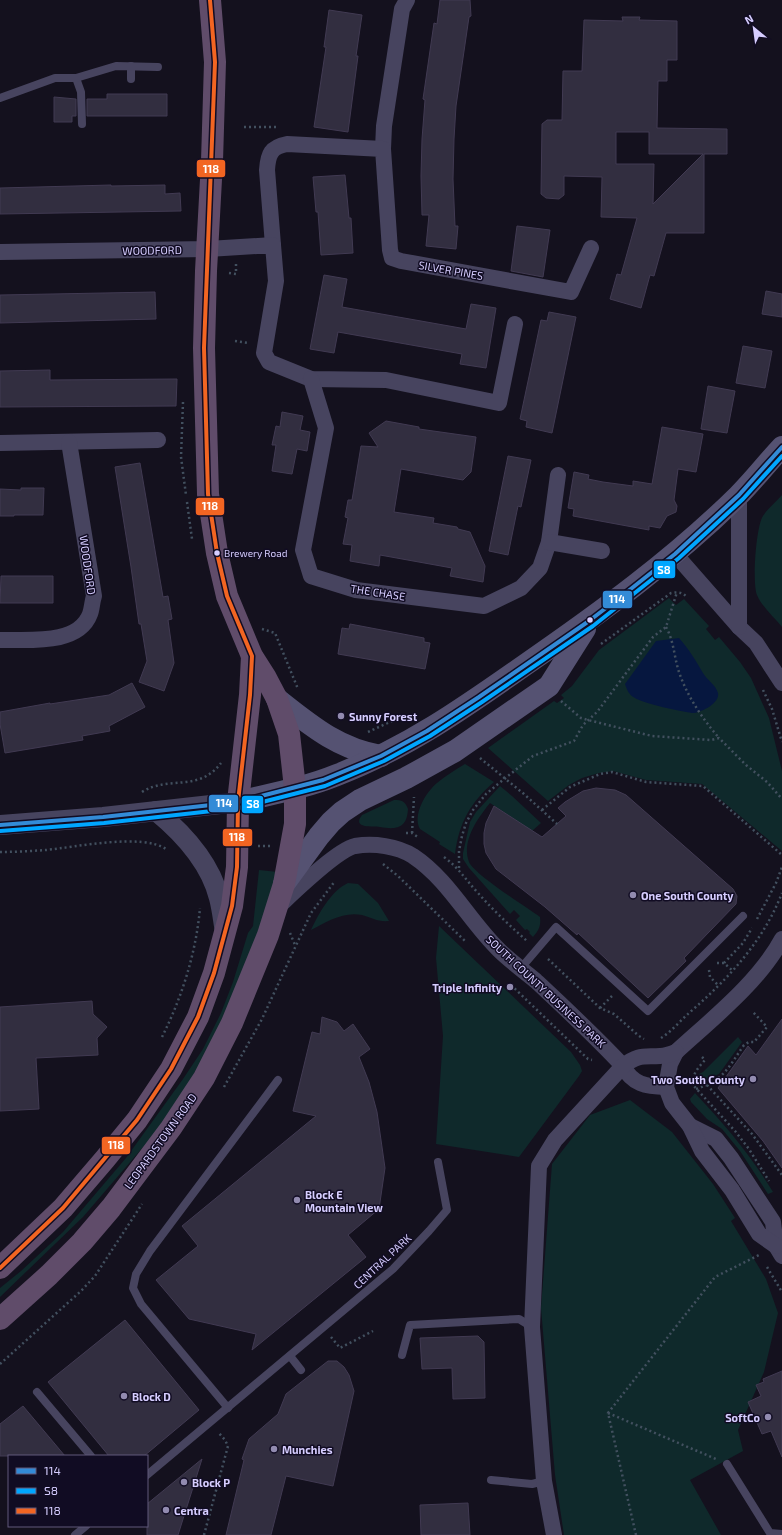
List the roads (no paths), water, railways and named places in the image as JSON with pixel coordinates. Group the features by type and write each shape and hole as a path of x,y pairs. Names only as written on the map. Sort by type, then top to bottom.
{"highway":[{"path":"210,0 215,62 204,348 208,494 217,553 228,596 252,656 277,699 289,734 295,788"},
{"path":"0,1268 63,1208 137,1120 171,1069 198,1017 214,973 232,906 237,866 238,802 250,695 252,656"},
{"name":"LEOPARDSTOWN ROAD","path":"0,1319 49,1275 82,1242 111,1208 171,1128 204,1078 232,1023 251,979 279,906 295,824 295,788"}],"main road":[{"path":"238,802 295,788 337,775 381,756 428,731 589,621 675,554 739,495 782,447"},
{"path":"284,884 319,836 342,812 360,800 406,778 455,751 549,686 589,621"},
{"path":"277,699 310,725 351,749 381,756"}],"street":[{"name":"SILVER PINES","path":"407,0 402,9 384,126 383,148 390,250 392,258 401,261 571,292 591,248"},
{"path":"383,148 287,144 278,146 272,151 266,170 276,281 264,353 269,362 311,379 386,380 499,403 515,324"},
{"path":"208,249 273,244"},
{"name":"WOODFORD","path":"0,252 208,249"},
{"name":"THE CHASE","path":"311,379 326,428 303,550 311,576 356,590 484,606 521,588 540,568 549,542 558,475"},
{"path":"0,443 158,440"},
{"name":"WOODFORD","path":"0,640 54,639 66,636 85,624 90,614 94,596 69,442"},
{"path":"739,495 739,627"},
{"path":"549,542 602,551"},
{"path":"675,554 739,627 756,643 781,677"},
{"path":"0,825 103,817 238,802"},
{"path":"156,811 185,837 196,851 212,878 219,897 225,932"},
{"name":"SOUTH COUNTY BUSINESS PARK","path":"279,906 319,870 349,848 379,845 411,855 431,870 498,950 521,968 583,1024 623,1066 632,1080 654,1087 666,1087"},
{"path":"780,1249 773,1222 731,1158 716,1139 690,1126 672,1103 666,1087 670,1064 676,1052 749,983 768,962 782,939"},
{"path":"554,1535 544,1481 532,1327 539,1166 555,1140 623,1066 640,1056 662,1056 676,1052"}],"lane":[{"path":"0,98 55,78 76,78 116,66 158,67"},
{"path":"131,66 131,79"},
{"path":"76,78 81,92 82,124"},
{"path":"521,968 556,927 648,1011 743,916"},
{"path":"228,1408 141,1304 133,1288 136,1274 150,1251 278,1080"},
{"name":"CENTRAL PARK","path":"148,1474 392,1269 443,1216 447,1210 438,1162"},
{"path":"402,1356 410,1325 518,1319 532,1327"},
{"path":"290,1356 301,1370"},
{"path":"37,1392 90,1455"},
{"path":"727,1464 770,1534 782,1534"},
{"path":"491,1480 532,1484 544,1481"},
{"path":"75,1535 85,1527"}],"water":[{"path":"679,638 718,693 718,697 710,706 694,713 674,710 639,700 630,694 625,684 656,641"}],"place":[{"name":"Brewery Road","path":"217,553"},
{"name":"Sunny Forest","path":"341,716"},
{"name":"One South County","path":"633,895"},
{"name":"Triple Infinity","path":"510,987"},
{"name":"Two South County","path":"753,1079"},
{"name":"Block E Mountain View","path":"297,1200"},
{"name":"Block D","path":"124,1396"},
{"name":"SoftCo","path":"768,1417"},
{"name":"Munchies","path":"274,1449"},
{"name":"Block P","path":"184,1482"},
{"name":"Centra","path":"166,1510"}]}
